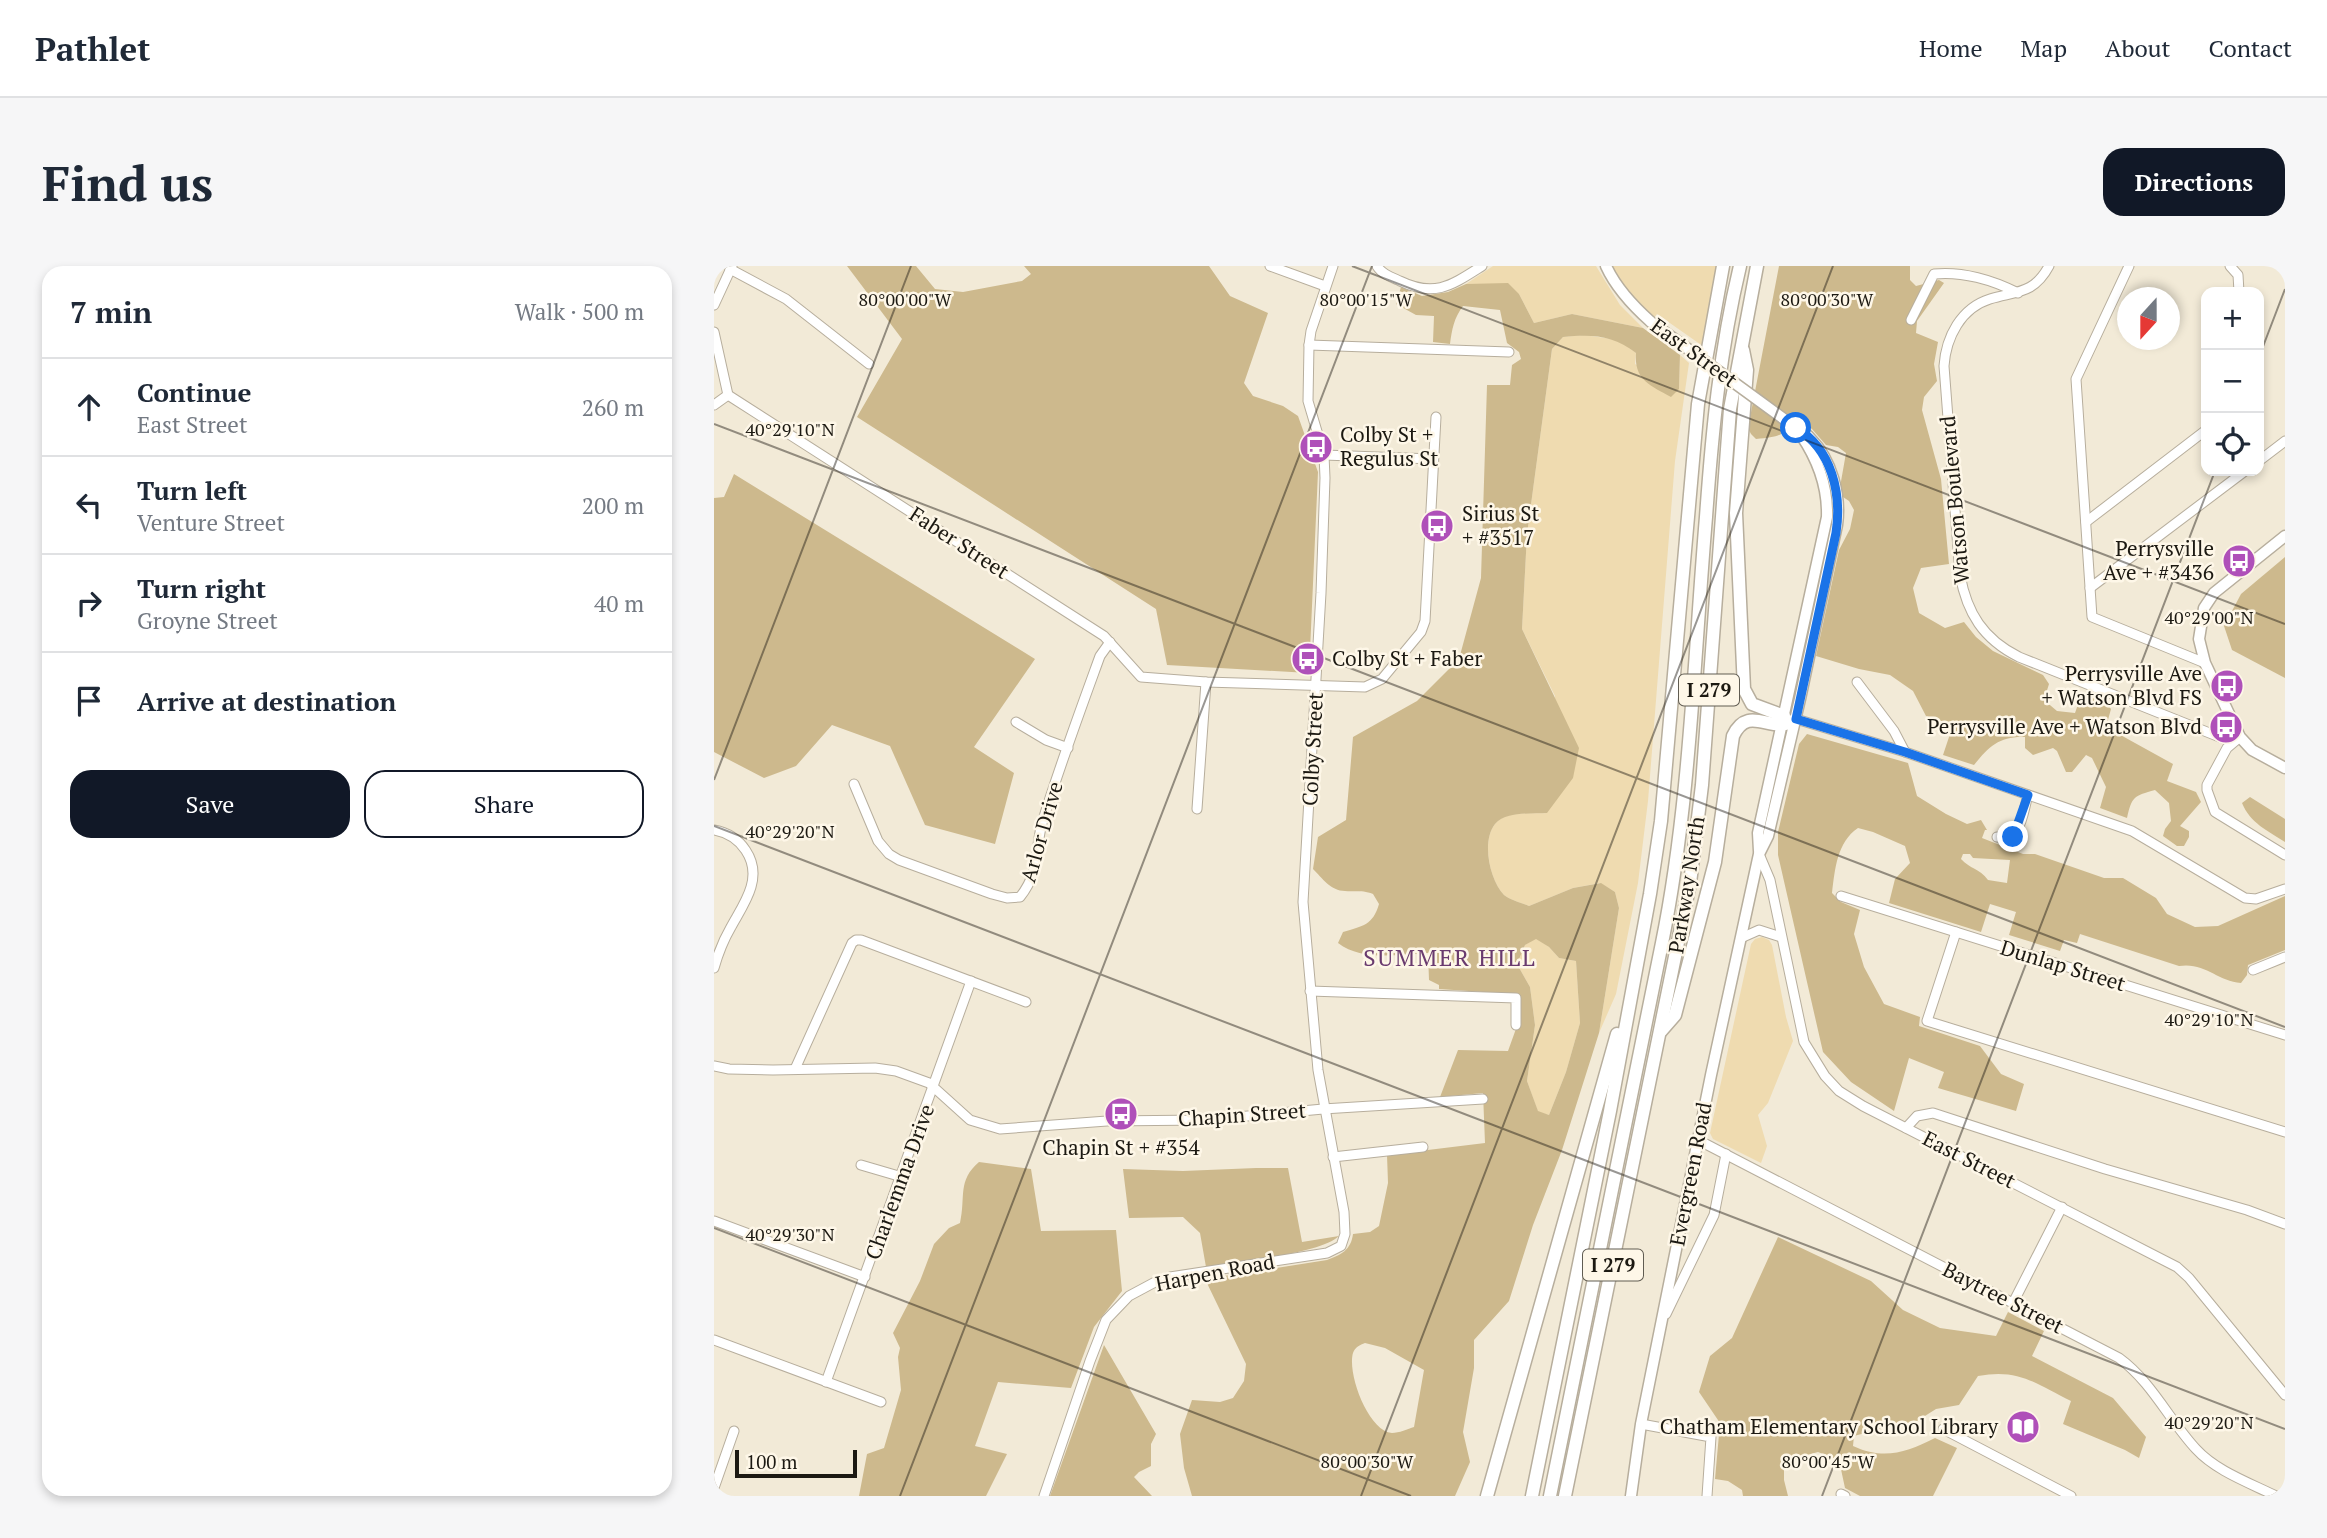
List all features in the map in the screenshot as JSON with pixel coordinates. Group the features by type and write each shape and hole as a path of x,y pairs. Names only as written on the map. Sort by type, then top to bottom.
{"highway":[{"name":"Parkway North","path":"1532,1496 1610,1111 1661,821 1698,404 1723,266"},
{"path":"1550,1496 1675,872 1712,432 1726,330 1740,266"},
{"name":"Parkway North","path":"1565,1496 1682,929 1697,838 1730,409 1757,266"},
{"path":"1742,343 1747,370 1737,534 1744,689 1752,704 1787,721"},
{"path":"1659,1034 1675,1015 1715,862 1733,736 1740,725 1750,720 1787,721"},
{"path":"1487,1496 1635,970"}],"main road":[{"name":"East Street","path":"1606,266 1612,279 1634,308 1792,425 1812,453 1821,472 1826,496 1826,517 1787,721 1758,833 1759,854"},
{"path":"2285,536 2223,583 2207,603 2199,632 2205,663 2240,737 2252,750 2285,768"},
{"name":"Evergreen Road","path":"1631,1496 1641,1424 1759,854"}],"street":[{"path":"1270,266 1325,286"},
{"name":"Colby Street","path":"1333,266 1309,345 1308,401 1324,455 1322,580 1303,902 1323,1109 1344,1212 1345,1234"},
{"path":"1377,266 1389,276 1415,288 1429,290 1454,284 1482,266"},
{"name":"Watson Boulevard","path":"2049,266 2041,280 2032,287 1990,299 1969,310 1952,332 1944,355 1960,575 1972,617 1992,641 2019,657 2222,738 2240,737"},
{"path":"2129,266 2076,376 2092,617 2205,663"},
{"path":"2230,266 2238,275 2239,287"},
{"path":"714,305 731,268 786,299 869,363"},
{"path":"1911,320 1934,274 1950,273 2000,283 2018,293"},
{"path":"714,332 728,395 714,405"},
{"path":"1309,345 1509,352"},
{"name":"Faber Street","path":"728,395 1081,621 1110,642 1141,677 1316,686"},
{"path":"1316,686 1365,687 1382,679 1421,632 1425,621 1436,417"},
{"path":"2086,522 2201,434"},
{"path":"2264,457 2285,441"},
{"path":"1324,455 1433,459"},
{"path":"2090,588 2238,476"},
{"name":"Arlor Drive","path":"854,784 878,841 894,857 992,894 1007,898 1020,897 1034,872 1041,828 1100,656 1110,642"},
{"path":"1197,809 1206,682"},
{"path":"1857,682 1894,731 1905,752"},
{"path":"1787,721 1905,752 2132,831 2245,898 2256,899 2285,889"},
{"path":"1016,722 1038,736 1068,748"},
{"path":"2240,737 2227,748 2207,785 2212,807 2285,855"},
{"path":"1997,837 2009,838 2015,834 2028,795"},
{"path":"714,830 732,836 743,845 750,858 753,878 750,891 729,930 714,968"},
{"name":"East Street","path":"1759,854 1770,880 1801,1032 1813,1060 1839,1091 1906,1128 2163,1258 2184,1272 2285,1395"},
{"name":"Dunlap Street","path":"1841,896 2285,1035"},
{"path":"1741,939 1759,930 1781,937"},
{"path":"1956,932 1927,1021 2285,1132"},
{"path":"795,1069 854,941 862,940 1026,1002"},
{"path":"2253,970 2285,957"},
{"name":"Charlemma Drive","path":"827,1381 971,981"},
{"path":"1310,991 1516,999 1516,1024"},
{"path":"714,1066 729,1069 875,1068 896,1071 934,1087"},
{"name":"Chapin Street","path":"934,1087 970,1120 1000,1129 1107,1121 1205,1120 1483,1099"},
{"path":"1906,1128 1917,1116 1933,1113 2285,1224"},
{"name":"Baytree Street","path":"1698,1140 2125,1363 2141,1378 2200,1454 2276,1496"},
{"path":"1333,1157 1423,1147"},
{"path":"1661,1325 1714,1215 1726,1154"},
{"path":"861,1165 902,1177"},
{"path":"2013,1303 2062,1207"},
{"path":"714,1221 865,1277"},
{"name":"Harpen Road","path":"1044,1496 1106,1320 1129,1296 1170,1277 1327,1252 1341,1246 1345,1234"},
{"path":"714,1340 881,1402"},
{"path":"1641,1424 1711,1437 1707,1496"},
{"path":"1942,1429 2071,1496"},
{"path":"714,1489 734,1431"}],"shaded area":[{"path":"847,266 916,266 935,289 963,292 1022,281 1031,274 1024,266 1209,266 1230,296 1268,313 1244,383 1253,396 1283,406 1298,416 1318,472 1309,673 1167,665 1156,609 857,417 902,339"},
{"path":"1493,266 1596,266 1620,305 1643,328 1572,314 1534,323 1519,294 1466,284"},
{"path":"1606,266 1723,266 1707,349 1657,314 1651,322"},
{"path":"1779,266 1910,266 1910,280 1916,286 1939,280 1944,283 1917,321 1916,333 1938,342 1934,364 1937,381 1924,397 1922,410 1941,479 1949,564 1921,568 1913,588 1919,613 1945,628 1964,622 1976,637 1993,651 2043,675 2049,684 2044,700 2057,711 2075,713 2082,693 2105,702 2111,709 2106,727 2173,764 2167,781 2196,792 2201,802 2180,826 2189,831 2184,846 2177,846 2163,836 2171,821 2169,803 2155,790 2135,798 2127,818 2100,808 2106,787 2092,758 2086,755 2072,772 2066,772 2053,748 2033,755 2025,748 2025,737 2016,737 1996,744 1974,765 1943,755 1950,734 1946,723 1926,716 1913,691 1890,675 1816,656 1839,550 1850,529 1854,510 1843,497 1840,487 1846,453 1838,447 1826,445 1812,429 1797,419 1780,435 1770,437 1756,439 1748,428"},
{"path":"1508,283 1519,294 1534,323 1572,314 1643,328 1680,355 1679,389 1671,397 1645,381 1638,370 1636,353 1619,342 1593,336 1563,337 1552,349 1527,534 1522,629 1579,748 1573,778 1547,813 1506,817 1495,824 1489,841 1491,871 1504,895 1513,900 1529,906 1573,888 1601,883 1615,892 1619,908 1599,1033 1562,1150 1533,1225 1509,1301 1474,1340 1474,1368 1463,1432 1470,1462 1455,1496 1192,1496 1184,1468 1180,1434 1192,1400 1220,1402 1233,1398 1244,1381 1246,1364 1205,1279 1327,1260 1337,1256 1348,1248 1353,1234 1370,1232 1379,1226 1388,1183 1387,1155 1485,1143 1483,1093 1440,1097 1458,1050 1508,1051 1517,1026 1513,994 1439,989 1439,985 1429,980 1428,953 1370,955 1358,953 1338,943 1343,932 1370,921 1379,904 1373,894 1335,889 1313,869 1318,837 1346,820 1353,737 1417,701 1459,659 1481,578 1487,385 1510,385 1512,365 1521,359 1519,352 1507,343 1500,310 1463,306 1457,315 1450,344 1433,342 1434,316 1416,315 1396,304 1401,287 1422,296 1448,292 1466,284","holes":["1536,939 1549,947 1559,958 1576,961 1580,1023 1566,1072 1549,1115 1538,1111 1527,1081 1535,1025 1530,987 1517,964 1525,945","1365,1343 1385,1348 1424,1370 1414,1427 1392,1433 1383,1430 1368,1412 1356,1387 1352,1362 1355,1349"]},
{"path":"1584,335 1619,340 1636,353 1635,364 1679,389 1680,355 1689,363 1675,461 1648,801 1638,883 1616,994 1599,1033 1619,908 1615,892 1600,883 1573,888 1529,906 1504,895 1491,871 1488,850 1491,832 1500,820 1520,814 1547,813 1555,696 1522,629 1527,534 1552,349 1563,337"},
{"path":"734,474 1035,659 974,747 1014,773 995,844 925,825 890,746 832,725 796,766 764,778 714,752 714,498 724,497"},
{"path":"2285,557 2285,678 2232,650 2224,626 2241,594"},
{"path":"1807,734 1908,763 1917,796 1967,824 1981,820 1987,830 1982,838 2023,854 2035,854 2104,878 2123,878 2156,898 2167,914 2195,927 2218,926 2285,896 2285,950 2248,965 2247,975 2241,983 2204,969 2179,966 2080,934 2077,943 2064,940 2060,951 2009,935 2016,912 1990,904 1981,932 1889,903 1895,879 1910,863 1905,846 1858,828 1841,848 1832,893 1841,902 1860,910 1854,934 1864,967 1884,1004 1920,1017 1919,1026 1980,1046 2001,1074 2024,1084 2016,1111 1938,1088 1944,1072 1909,1058 1894,1111 1851,1082 1823,1052 1778,855 1778,832 1799,744","holes":["1963,854 1970,854 1973,858 2010,860 2007,883 1988,880 1961,859"]},
{"path":"2250,797 2285,819 2285,842 2260,826 2245,810 2242,803"},
{"path":"1762,937 1772,945 1793,1041 1768,1103 1758,1115 1767,1146 1761,1163 1713,1139 1710,1133 1751,944"},
{"path":"1536,938 1559,958 1576,961 1580,1023 1566,1072 1549,1115 1538,1112 1527,1081 1535,1025 1530,987 1517,964 1525,945"},
{"path":"979,1162 1031,1169 1041,1231 1116,1230 1122,1291 1094,1327 1071,1388 998,1382 975,1446 1007,1454 986,1496 859,1496 867,1454 884,1448 901,1390 898,1357 900,1348 893,1333 920,1281 934,1244 949,1228 960,1223 963,1189 972,1169"},
{"path":"1288,1168 1302,1242 1339,1236 1314,1248 1206,1267 1200,1233 1183,1217 1129,1218 1123,1169 1183,1171"},
{"path":"1778,1237 1871,1281 1903,1310 1940,1328 1996,1336 2008,1312 2044,1331 2032,1356 2113,1398 2146,1437 2139,1458 2063,1424 2071,1401 2027,1379 1992,1374 1978,1376 1959,1405 1936,1409 1909,1426 1887,1427 1854,1436 1853,1446 1874,1453 1904,1451 1935,1438 1957,1448 1933,1496 1860,1496 1845,1488 1839,1460 1818,1452 1784,1461 1784,1480 1788,1496 1743,1496 1742,1490 1728,1481 1715,1479 1720,1423 1699,1392 1710,1356 1732,1338"},
{"path":"1104,1345 1156,1434 1151,1444 1151,1466 1134,1477 1152,1496 1050,1496"}],"place":[{"name":"Colby St + Regulus St","path":"1316,447"},
{"name":"Sirius St + #3517","path":"1437,526"},
{"name":"Perrysville Ave + #3436","path":"2239,561"},
{"name":"Colby St + Faber","path":"1308,659"},
{"name":"Perrysville Ave + Watson Blvd FS","path":"2227,686"},
{"name":"Perrysville Ave + Watson Blvd","path":"2226,727"},
{"name":"Chapin St + #354","path":"1121,1114"},
{"name":"Chatham Elementary School Library","path":"2023,1427"}],"district":[{"name":"SUMMER HILL","path":"1450,958"}],"route":[{"path":"1796,428 1806,433 1824,456 1838,501 1836,533 1796,719 1905,752 2028,795 2013,837"}]}
